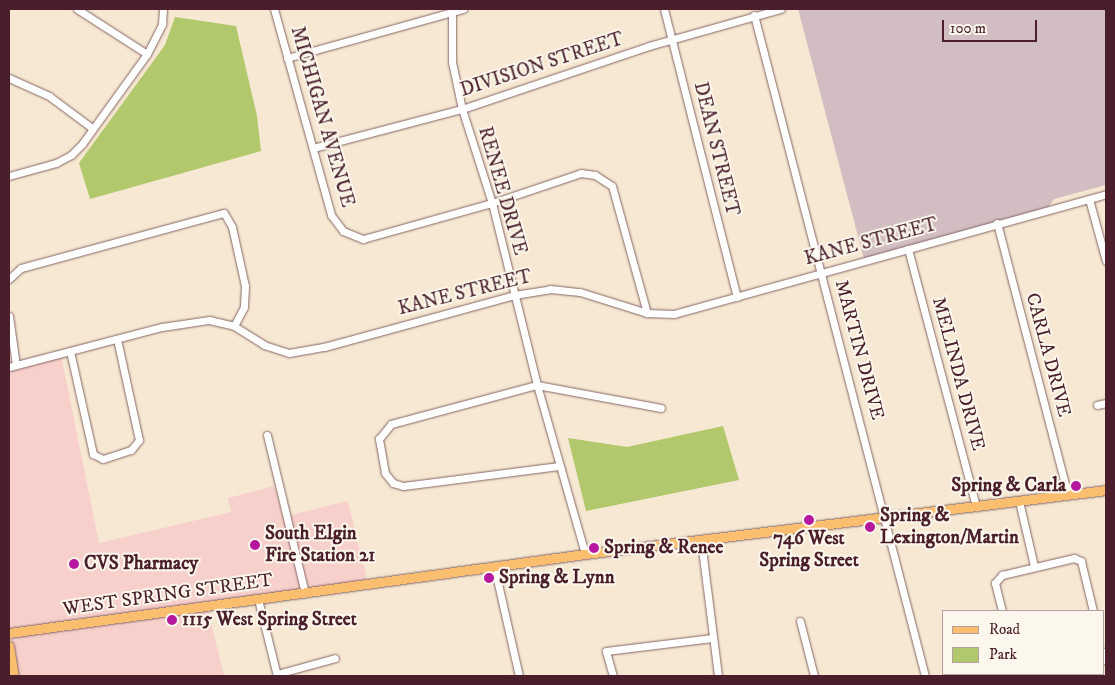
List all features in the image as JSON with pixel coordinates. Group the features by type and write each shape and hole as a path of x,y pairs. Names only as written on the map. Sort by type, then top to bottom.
{"main road":[{"name":"WEST SPRING STREET","path":"9,633 585,554 1106,490"},
{"path":"9,646 14,676"}],"street":[{"path":"76,9 147,54"},
{"path":"9,176 56,163 71,155 147,54 162,24 163,9"},
{"name":"MICHIGAN AVENUE","path":"274,9 331,215 343,231 363,239 492,203"},
{"path":"287,58 452,10 463,9"},
{"name":"DEAN STREET","path":"664,9 737,297"},
{"name":"DIVISION STREET","path":"313,148 462,109 649,46 673,42 781,9"},
{"name":"RENEE DRIVE","path":"452,10 452,62 462,109 492,203 537,385 585,554"},
{"name":"MARTIN DRIVE","path":"754,16 886,518 924,676"},
{"path":"9,78 49,96 92,128"},
{"path":"492,203 571,176 595,175 612,186 647,313"},
{"name":"KANE STREET","path":"12,366 187,322 210,320 234,326 264,345 289,353 324,347 514,295 550,290 580,292 647,313 674,314 1106,194"},
{"path":"1089,199 1106,261"},
{"path":"9,279 21,268 224,213 232,227 245,286 244,306 234,326"},
{"name":"CARLA DRIVE","path":"997,224 1068,495"},
{"name":"MELINDA DRIVE","path":"908,249 976,507"},
{"path":"9,316 12,366"},
{"path":"70,351 93,454 103,459 131,450 139,440 117,339"},
{"path":"559,466 403,486 393,483 385,472 378,444 381,432 396,423 537,385 661,408"},
{"path":"1097,405 1106,403"},
{"path":"267,435 305,593"},
{"path":"1020,501 1034,566"},
{"path":"701,541 718,676"},
{"path":"1002,610 994,583 1002,575 1074,558 1081,561 1093,610"},
{"path":"494,566 519,676"},
{"path":"258,599 277,675 335,658"},
{"path":"800,621 814,676"},
{"path":"613,676 606,651 712,638"}],"shaded area":[{"path":"798,9 1106,9 1106,185 1054,199 1046,211 864,259"},
{"path":"61,355 99,543 231,512 228,498 274,486 283,517 348,501 367,580 9,631 9,370"},
{"path":"208,610 224,676 17,676 11,637"}],"green space":[{"path":"175,17 236,26 257,116 261,151 90,199 79,163 165,45"},
{"path":"723,426 739,480 586,511 568,438 627,447"}],"place":[{"name":"Spring & Carla","path":"1076,486"},
{"name":"746 West Spring Street","path":"809,520"},
{"name":"Spring & Lexington/Martin","path":"870,527"},
{"name":"South Elgin Fire Station 21","path":"255,545"},
{"name":"Spring & Renee","path":"594,548"},
{"name":"CVS Pharmacy","path":"74,564"},
{"name":"Spring & Lynn","path":"489,578"},
{"name":"1115 West Spring Street","path":"172,620"}]}
